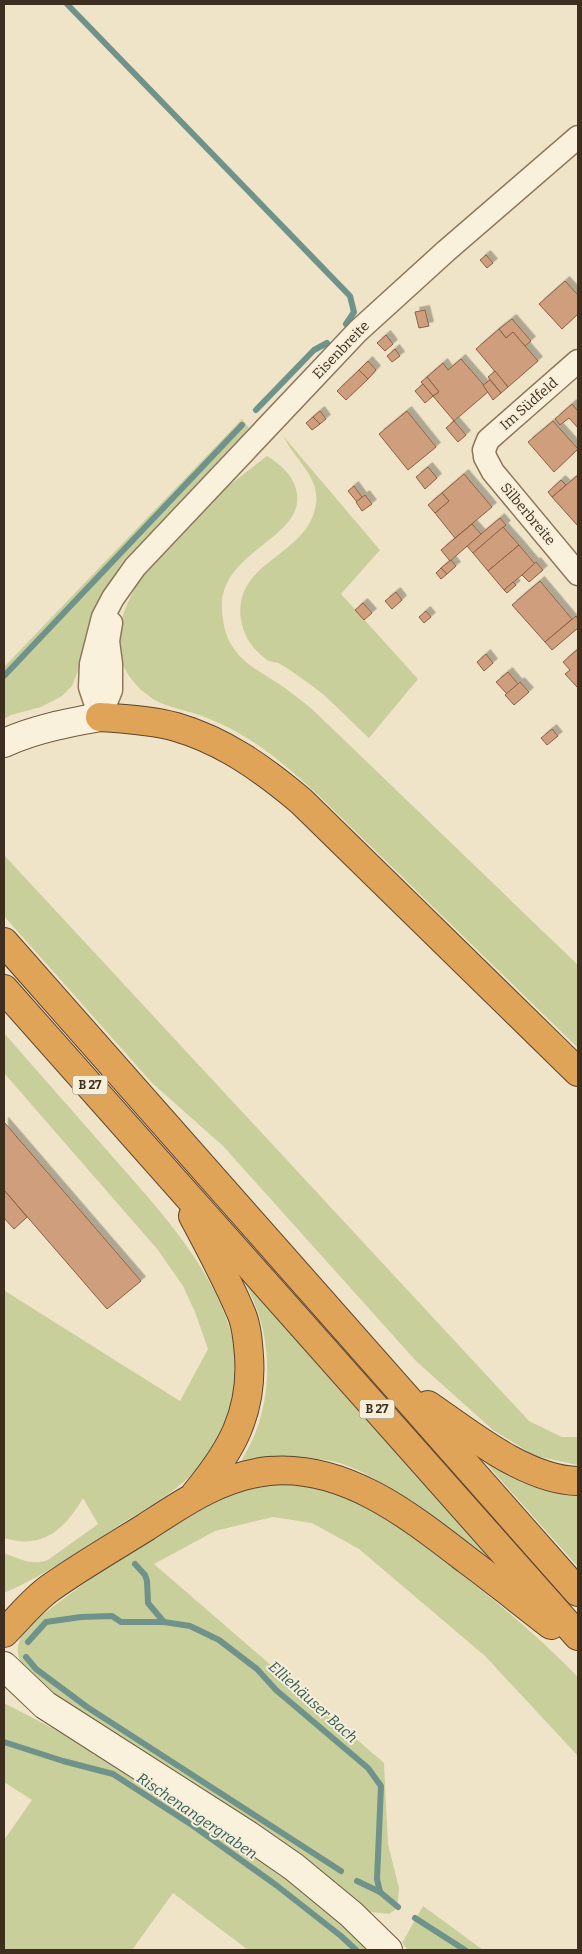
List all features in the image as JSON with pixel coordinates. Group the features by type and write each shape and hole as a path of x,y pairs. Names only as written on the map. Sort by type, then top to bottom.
{"highway":[{"path":"100,717 136,720 175,727 202,736 231,750 264,771 301,801 578,1072"},
{"name":"B 27","path":"4,942 578,1592"},
{"name":"B 27","path":"4,989 578,1636"},
{"path":"175,1181 242,1316 248,1339 250,1363 250,1386 241,1425 224,1456 195,1495"},
{"path":"395,1383 518,1465 566,1481 578,1481"},
{"path":"4,1632 49,1589 195,1495 223,1482 268,1471 297,1471 347,1483 372,1494 424,1526 578,1645"},
{"path":"4,1606 49,1589"}],"street":[{"name":"Eisenbreite","path":"100,717 111,690 111,664 108,641 111,620 125,583 135,567 358,331 446,251 578,138"},
{"name":"Im Südfeld","path":"484,450 488,440 578,361"},
{"name":"Silberbreite","path":"484,450 485,457 493,472 578,574"},
{"path":"4,743 56,725 100,717"},
{"path":"4,1666 45,1705 248,1835 294,1867 351,1914 388,1950"},
{"path":"4,1690 45,1705"}],"green space":[{"path":"242,419 249,428 122,563 104,592 89,628 78,671 72,686 62,696 41,707 11,715 4,719 4,667"},
{"path":"284,437 380,550 341,594 418,679 369,738 315,688 282,665 268,661 253,647 241,621 241,603 247,585 262,568 299,537 313,516 316,504 314,485"},
{"path":"267,456 281,466 292,479 296,489 296,506 289,520 277,533 247,558 234,572 225,589 222,615 230,642 237,653 248,664 282,686 312,709 578,965 578,1048 315,792 290,770 237,732 207,718 165,705 153,699 127,673 121,659 118,644 119,629 124,613 140,580 218,495"},
{"path":"4,855 529,1421 562,1437 578,1437 578,1465 535,1456 493,1430 416,1361 223,1146 152,1083 4,916"},
{"path":"4,1033 144,1192 184,1242 217,1296 228,1324 235,1352 236,1367 233,1397 229,1412 209,1453 192,1474 163,1498 79,1552 4,1593 4,1553 31,1562 42,1562 48,1560 98,1524 83,1498 69,1519 51,1534 41,1539 30,1541 4,1538 5,1291 180,1401 208,1349 195,1312 183,1286 158,1250 4,1073"},
{"path":"242,1278 527,1599 465,1544 433,1519 392,1490 359,1471 332,1461 309,1458 241,1462 253,1438 261,1415 267,1374 264,1334 259,1315"},
{"path":"483,1460 523,1483 550,1491 578,1495 578,1567"},
{"path":"283,1483 335,1491 389,1519 528,1629 578,1677 578,1756 485,1656 359,1549 312,1523 273,1517 215,1531 154,1564 384,1763 388,1844 399,1888 395,1910 389,1914 362,1911 51,1693 27,1670 18,1655 21,1637 28,1625 96,1575 210,1502 247,1488"},
{"path":"4,1703 87,1746 281,1873 336,1919 368,1950 248,1950 173,1893 132,1950 4,1950 4,1840 32,1800 4,1782"},
{"path":"423,1906 483,1950 408,1950 402,1943"}],"building":[{"path":"486,255 493,263 487,268 480,260"},
{"path":"565,281 578,295 578,314 562,329 539,304"},
{"path":"425,310 429,326 419,328 415,312"},
{"path":"512,319 531,341 525,346 513,332 506,338 499,329"},
{"path":"499,329 506,338 513,332 538,361 508,387 476,349"},
{"path":"386,335 393,344 385,351 377,343"},
{"path":"395,349 400,356 392,362 387,356"},
{"path":"461,359 489,391 454,421 433,396 439,392 427,377 443,363 448,370"},
{"path":"368,361 376,370 368,379 359,370"},
{"path":"359,370 368,379 346,400 337,391"},
{"path":"495,371 508,387 501,393 488,377"},
{"path":"427,377 439,392 433,396 421,382"},
{"path":"490,380 501,393 493,400 483,385"},
{"path":"423,384 433,396 425,403 415,391"},
{"path":"572,404 578,411 578,428 569,418 560,425 555,419"},
{"path":"320,411 326,419 320,424 313,417"},
{"path":"407,411 436,447 408,470 379,434"},
{"path":"313,417 320,424 312,430 306,423"},
{"path":"454,421 466,435 458,442 446,428"},
{"path":"553,421 578,449 554,472 528,442"},
{"path":"428,467 437,478 425,489 416,477"},
{"path":"464,474 492,507 455,538 435,513 449,501 442,493"},
{"path":"578,475 578,524 577,525 552,497"},
{"path":"561,480 566,485 552,497 548,492"},
{"path":"354,486 362,497 357,502 348,491"},
{"path":"442,493 449,501 435,513 428,505"},
{"path":"365,495 372,504 362,511 356,502"},
{"path":"500,518 506,525 473,553 467,546"},
{"path":"472,524 481,534 450,561 441,550"},
{"path":"503,527 519,545 488,571 473,553"},
{"path":"519,545 535,564 504,590 488,571"},
{"path":"451,560 456,566 447,574 441,568"},
{"path":"536,562 543,570 529,582 522,575"},
{"path":"441,568 447,574 441,579 436,573"},
{"path":"540,581 572,619 545,642 512,605"},
{"path":"513,582 516,585 507,593 504,590"},
{"path":"396,592 402,600 392,609 385,601"},
{"path":"363,603 372,613 364,620 355,610"},
{"path":"426,611 431,617 424,623 419,617"},
{"path":"576,616 578,628 552,650 545,642"},
{"path":"578,649 578,688 565,674 570,670 563,662"},
{"path":"486,654 493,663 484,671 477,662"},
{"path":"508,672 518,684 507,694 496,682"},
{"path":"520,682 529,692 514,705 505,695"},
{"path":"552,729 558,736 547,745 541,738"},
{"path":"4,1122 141,1281 107,1309 4,1190"},
{"path":"4,1190 27,1217 14,1229 4,1218"}],"waterway":[{"path":"67,4 350,296 354,312 346,324"},
{"path":"256,410 314,350 327,343"},
{"path":"4,676 242,425"},
{"name":"Elliehäuser Bach","path":"135,1564 145,1575 148,1603 164,1622 190,1626 219,1640 257,1669 276,1690 368,1768 381,1786 377,1879 380,1892 398,1907"},
{"path":"28,1642 46,1622 81,1617 112,1616 121,1622 164,1622"},
{"path":"26,1657 36,1669 87,1707 341,1871"},
{"name":"Rischenangergraben","path":"4,1742 63,1761 113,1774 192,1825 276,1885 356,1950"},
{"path":"357,1881 380,1892"},
{"name":"Elliehäuser Bach","path":"415,1918 465,1950"}]}
